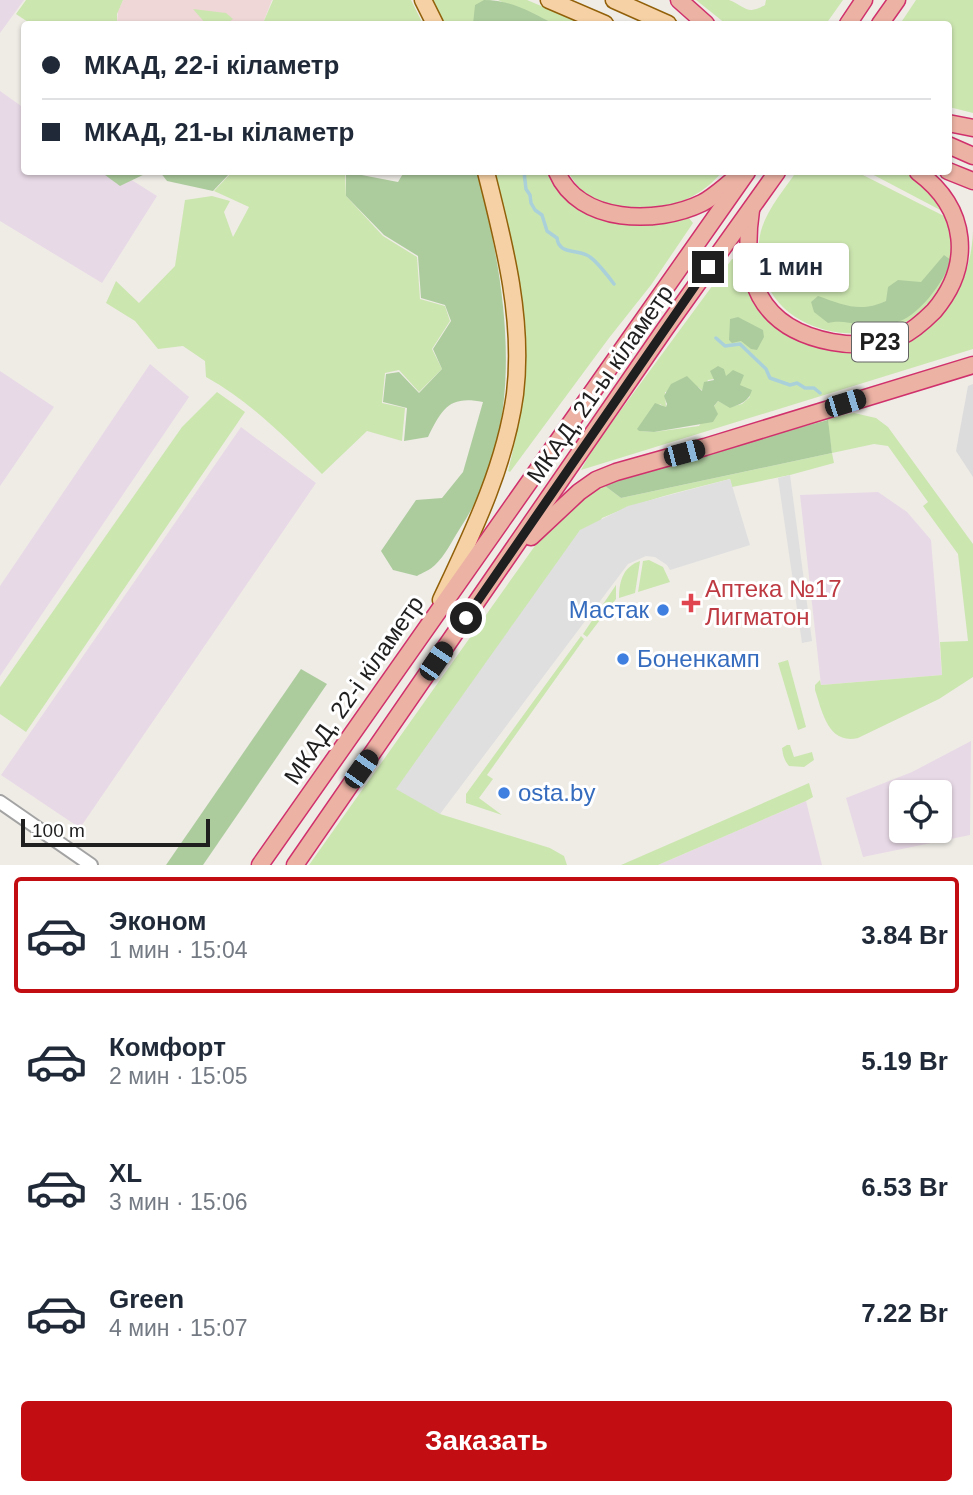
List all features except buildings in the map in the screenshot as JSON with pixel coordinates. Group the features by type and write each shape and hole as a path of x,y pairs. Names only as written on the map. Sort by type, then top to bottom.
{"highway":[{"path":"679,0 703,21"},
{"path":"882,21 897,0"},
{"path":"850,21 863,1"},
{"path":"952,124 973,128"},
{"path":"952,147 973,156"},
{"path":"952,173 973,181"},
{"path":"559,175 569,191 593,208 634,216 680,211 703,202 742,175"},
{"name":"МКАД, 21-ы кіламетр","path":"486,540 744,175"},
{"name":"МКАД, 21-ы кіламетр","path":"509,554 775,175"},
{"name":"Р23","path":"751,206 747,239 748,263 755,288 780,321 819,340 841,344 886,342 912,330 940,306 962,271 966,250 964,229 949,199 922,175"},
{"name":"Р23","path":"495,574 554,513 596,480 973,365"},
{"name":"МКАД, 22-і кіламетр","path":"260,865 486,540"},
{"name":"МКАД, 22-і кіламетр","path":"295,865 509,554"}],"main road":[{"path":"423,0 434,21"},
{"path":"549,0 598,21"},
{"path":"614,0 661,21"},
{"path":"432,617 491,490 506,441 515,393 517,343 506,250 487,175"}],"street":[{"path":"0,802 91,865"}],"shaded area":[{"path":"0,0 24,0 0,33"},
{"path":"123,0 272,0 264,21 117,21"},
{"path":"0,91 21,106 21,175 124,175 157,196 102,283 0,221"},
{"path":"150,364 189,397 0,676 0,586"},
{"path":"0,371 54,407 0,486"},
{"path":"973,384 973,477 956,451 968,386"},
{"path":"241,427 316,483 80,828 1,775"},
{"path":"790,475 812,641 802,643 778,478"},
{"path":"730,479 750,545 670,570 655,557 646,556 628,564 440,814 396,789 580,530 628,506"},
{"path":"878,492 907,512 931,540 942,675 821,685 800,495"},
{"path":"971,741 970,835 952,839 952,780 892,780"},
{"path":"889,781 889,843 931,843 863,857 846,798"},
{"path":"806,801 822,865 658,865"}],"green space":[{"path":"26,0 123,0 117,21 26,21 16,14"},
{"path":"273,0 411,0 422,21 264,21"},
{"path":"432,0 490,0 534,21 442,21"},
{"path":"484,0 512,4 548,21 473,21 475,5"},
{"path":"498,0 527,0 577,21 542,21"},
{"path":"696,0 729,0 754,10 765,5 766,0 843,0 828,21 722,21"},
{"path":"916,0 973,0 973,113 952,108 952,21 902,21"},
{"path":"193,9 226,13 233,19 230,21 203,21"},
{"path":"105,175 143,175 120,186"},
{"path":"162,175 228,175 213,191 167,181"},
{"path":"229,175 345,175 346,196 383,236 417,257 420,299 445,306 450,321 432,349 442,369 419,392 399,370 385,373 382,403 405,408 402,441 367,431 322,474 253,409 206,377 205,361 183,346 158,349 135,321 106,303 116,281 139,303 175,266 185,200 212,196 230,201 224,212 233,237 249,207 214,191"},
{"path":"346,175 398,182 402,175 478,175 497,262 506,354 504,400 496,446 481,489 459,530 435,565 417,576 393,570 381,551 416,500 442,498 463,472 483,402 471,400 454,403 443,412 428,437 404,441 407,408 383,402 386,374 399,372 419,393 442,369 433,349 451,321 445,305 421,298 418,256 384,235 346,196"},
{"path":"495,175 550,175 569,200 583,211 600,218 689,218 693,223 651,285 510,472 508,471 521,395 523,358 519,283"},
{"path":"570,175 719,175 687,199 646,208 605,204 585,194"},
{"path":"794,175 863,175 942,215 953,217 954,260 946,282 935,298 914,317 887,329 846,333 825,330 806,323 788,312 775,297 765,279 760,260 761,232"},
{"path":"874,175 917,175 944,212"},
{"path":"973,230 973,349 581,470 593,448 732,259 737,258 751,287 797,339 824,349 871,351 901,345 932,326 954,298 968,266","holes":["726,377 739,385 750,397 742,404 730,407 718,401 699,426 654,432 640,431 660,404 666,408 665,392 698,387 703,391 708,380"]},
{"path":"944,255 951,260 943,278 921,307 903,320 881,324 828,323 814,312 811,302 818,296 844,305 877,305 886,301 888,287 898,280 921,282"},
{"path":"738,317 763,330 764,337 757,350 741,341 732,343 729,340 730,319"},
{"path":"718,366 724,369 726,376 733,370 744,375 740,385 752,390 744,402 730,408 718,401 714,406 718,414 713,422 654,432 637,429 655,403 666,407 664,396 671,384 687,376 702,391 704,382 714,380 710,371"},
{"path":"217,392 245,412 26,732 0,714 0,687 182,427"},
{"path":"854,413 876,418 888,427 973,544 973,677 939,699 858,738 848,739 833,731 824,716 815,690 815,685 820,680 821,685 942,675 940,642 968,641 958,554 923,506 928,502 888,446 874,444 832,453 827,420 634,471 843,415"},
{"path":"828,420 832,453 621,498 601,483 634,471"},
{"path":"832,453 834,463 732,487 730,479 681,491 602,518 440,814 550,848 564,856 567,865 309,865 544,533 601,483 621,498"},
{"path":"649,560 663,567 670,582 638,592 643,561"},
{"path":"640,561 635,593 619,598 623,575"},
{"path":"616,585 616,599 587,637 583,634"},
{"path":"581,636 584,639 487,775 493,779 479,798 502,815 466,803 466,794"},
{"path":"788,660 806,727 798,730 778,663"},
{"path":"301,669 327,684 203,865 166,865"},
{"path":"790,745 794,757 812,752 814,760 804,767 789,766 782,748"},
{"path":"809,783 813,797 806,801 658,865 621,865"}],"waterway":[{"path":"524,175 531,203 542,215 547,231 557,238 565,250 590,257 614,284"},
{"path":"716,338 725,346 740,344 766,369 770,378 790,385 797,383 805,388 814,388 820,393"}],"place":[{"name":"Аптека №17 Лигматон","path":"691,603"},
{"name":"Мастак","path":"663,610"},
{"name":"Боненкамп","path":"623,659"},
{"name":"osta.by","path":"504,793"}],"route":[{"path":"466,618 708,267"}]}
